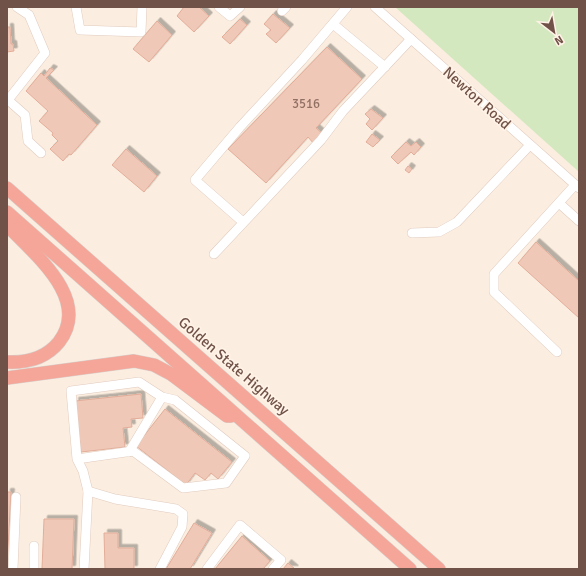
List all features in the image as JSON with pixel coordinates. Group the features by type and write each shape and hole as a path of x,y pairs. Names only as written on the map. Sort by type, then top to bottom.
{"highway":[{"name":"Golden State Highway","path":"7,188 439,569"},
{"path":"7,212 410,569"},
{"path":"7,225 59,282 66,295 69,308 68,321 62,338 54,348 45,355 7,362"},
{"path":"7,354 24,360"},
{"path":"7,378 134,361 154,365 171,374 227,416 239,416"},
{"path":"7,372 16,372 24,375"}],"street":[{"path":"17,7 29,15 45,53 8,100 25,115 28,141 41,153"},
{"path":"76,7 80,30 141,32 142,7"},
{"path":"219,7 230,16 240,7"},
{"path":"243,222 195,180 347,7"},
{"name":"Newton Road","path":"375,7 577,186"},
{"path":"333,24 385,67"},
{"path":"214,254 321,140 343,111 410,39"},
{"path":"412,233 438,232 457,222 530,145"},
{"path":"557,352 494,292 494,274 559,203 577,186"},
{"path":"559,203 579,221"},
{"path":"77,459 133,451 183,488 226,483 245,456 175,400 162,397 139,382 71,391 77,459 83,471 88,491 84,569"},
{"path":"129,452 162,397"},
{"path":"88,491 115,500 176,509 184,514 182,527 160,569"},
{"path":"13,569 16,498"},
{"path":"207,569 240,525 280,560 273,569"},
{"path":"34,546 34,569"}],"green space":[{"path":"395,7 579,7 579,172"}],"building":[{"path":"184,7 199,7 209,16 194,32 177,16"},
{"path":"273,14 290,28 276,43 266,34 271,30 264,24"},
{"path":"240,19 247,25 230,44 222,37"},
{"path":"157,21 172,35 149,62 133,49"},
{"path":"7,27 10,27 11,44 13,44 14,51 7,52"},
{"path":"327,47 362,79 316,128 323,134 314,144 308,137 266,183 228,149"},
{"path":"50,68 54,70 46,78 97,125 71,155 69,154 63,161 50,149 58,141 52,135 53,133 39,121 48,111 26,91 41,73 44,76"},
{"path":"371,109 383,118 372,130 366,124 370,119 365,114"},
{"path":"372,134 380,140 373,147 366,142"},
{"path":"406,142 411,146 416,142 421,147 414,155 411,152 398,164 391,157"},
{"path":"126,149 157,176 144,192 112,165"},
{"path":"408,166 412,169 409,173 405,170"},
{"path":"536,242 579,281 579,318 518,263"},
{"path":"141,394 143,418 131,419 132,427 123,428 125,447 81,452 75,401"},
{"path":"165,409 232,462 218,479 211,473 205,480 195,473 186,485 136,446"},
{"path":"7,492 11,492 7,566"},
{"path":"44,519 74,519 72,569 42,569"},
{"path":"194,523 212,533 190,569 166,569"},
{"path":"104,533 118,533 118,548 134,548 134,569 105,569"},
{"path":"242,536 270,561 263,569 215,569"},
{"path":"288,563 295,569 283,569"}]}
